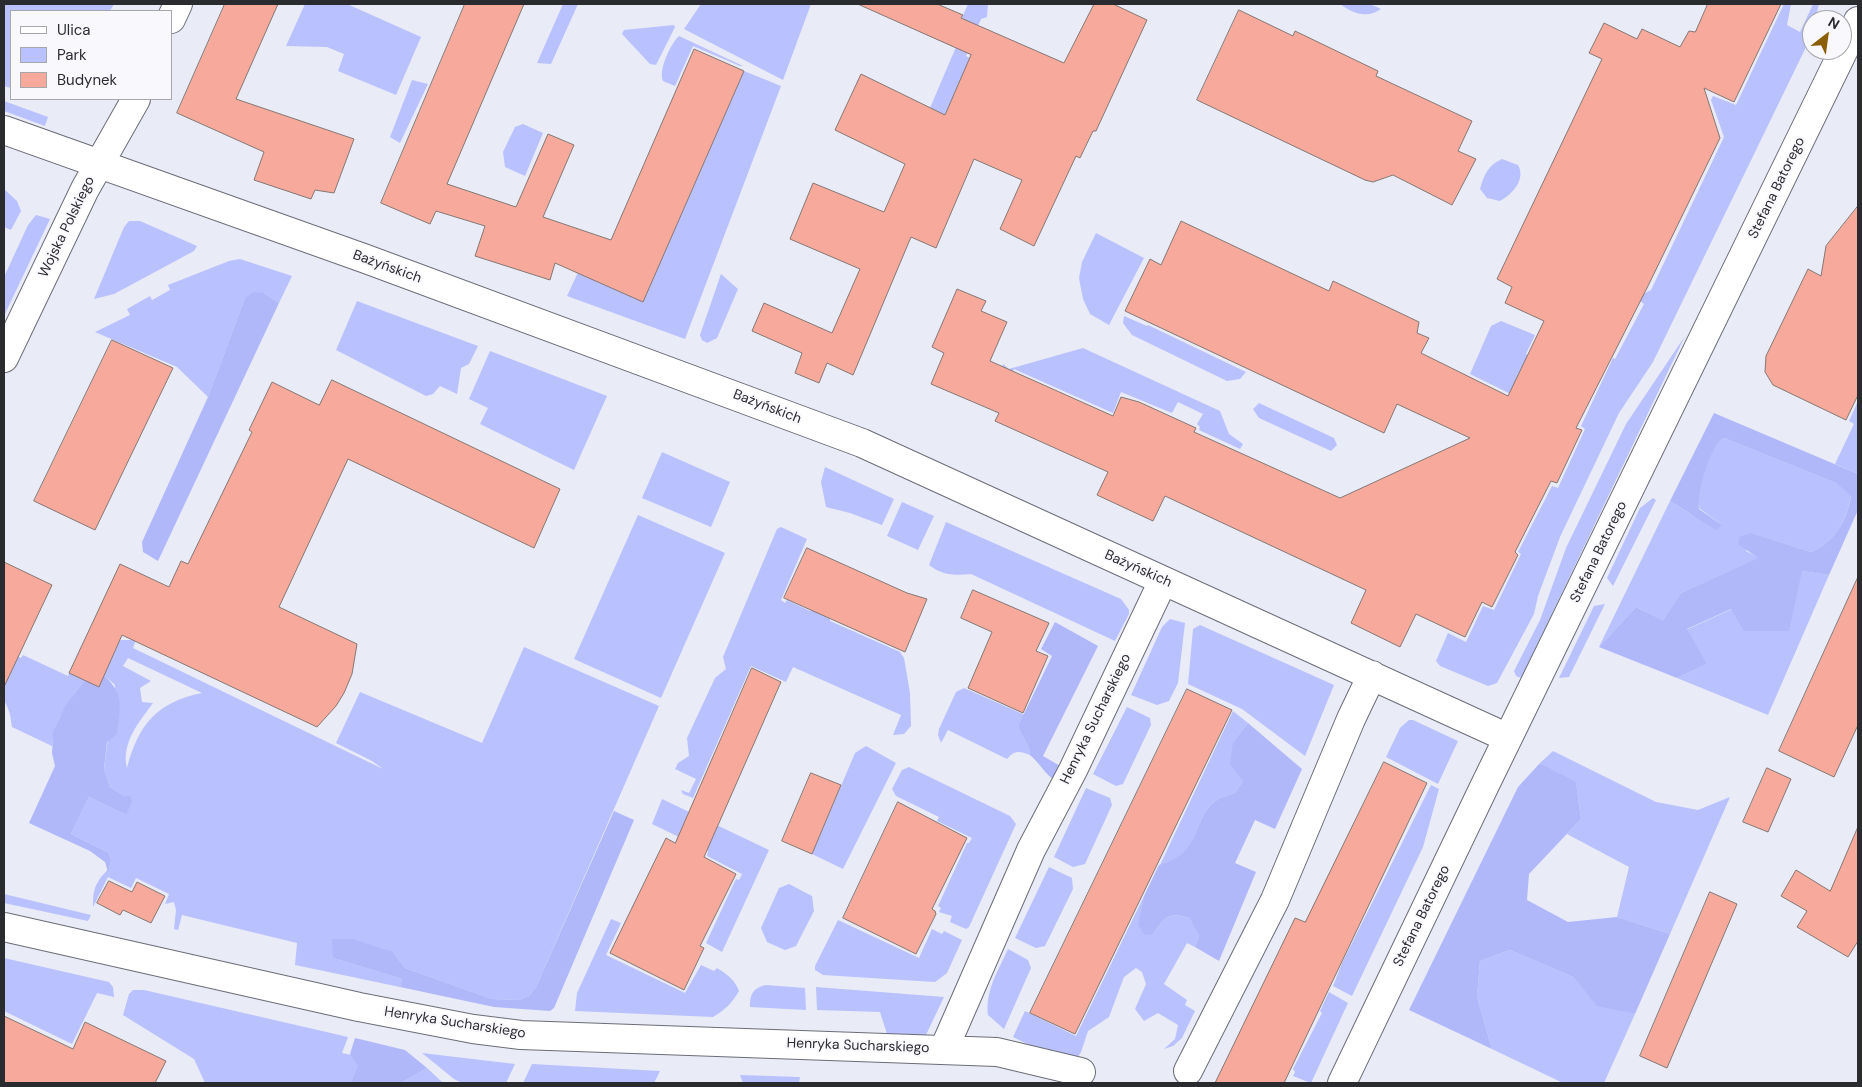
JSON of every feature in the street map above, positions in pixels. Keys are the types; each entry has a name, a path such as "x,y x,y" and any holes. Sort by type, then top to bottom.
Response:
{"street":[{"path":"172,17 178,4"},
{"name":"Stefana Batorego","path":"1342,1083 1858,21"},
{"name":"Wojska Polskiego","path":"4,358 78,203 135,100"},
{"name":"Bażyńskich","path":"4,130 366,259 837,433 1508,738"},
{"name":"Henryka Sucharskiego","path":"944,1049 1031,850 1164,581"},
{"path":"1188,1071 1275,900 1351,719 1372,675"},
{"name":"Henryka Sucharskiego","path":"4,927 359,1007 502,1033 997,1052 1080,1072"}],"green space":[{"path":"4,4 114,4 111,10 10,10 10,88 4,86"},
{"path":"305,4 347,4 421,37 396,95 338,71 344,54 327,47 286,46"},
{"path":"563,4 578,4 551,64 537,63"},
{"path":"701,4 811,4 783,80 684,29"},
{"path":"968,4 988,4 987,17 981,19 966,56 970,58 934,140 930,108 956,47 950,45"},
{"path":"1340,4 1370,4 1381,9 1370,14 1360,14"},
{"path":"1784,4 1791,4 1787,25 1800,32 1802,28 1802,55 1653,362 1619,413 1560,537 1538,596 1534,614 1497,683 1488,686 1440,666 1436,661 1448,633 1466,642 1483,606 1494,610 1521,554 1518,552 1552,486 1558,488 1585,429 1581,426 1613,358 1615,359 1644,304 1636,298 1651,290 1724,137 1711,100 1713,96 1736,105"},
{"path":"1813,4 1819,4 1818,10 1810,10"},
{"path":"674,25 675,27 656,65 650,64 622,34 624,30"},
{"path":"679,36 743,66 693,46 675,86 663,81 662,70 666,57 672,44"},
{"path":"744,71 781,86 685,339 567,296 594,238 594,280 643,301"},
{"path":"412,80 428,84 400,143 390,137"},
{"path":"4,101 48,117 45,126 4,111"},
{"path":"523,124 543,133 525,176 505,167 503,152 515,127"},
{"path":"1502,159 1518,165 1520,176 1514,190 1500,201 1487,198 1480,189 1487,171 1493,164"},
{"path":"4,189 17,201 21,211 11,230 4,227"},
{"path":"36,215 50,219 4,316 4,277 28,225"},
{"path":"129,221 140,221 197,246 194,251 114,294 94,299 124,227"},
{"path":"1096,233 1144,258 1109,325 1090,314 1083,299 1079,278 1082,262"},
{"path":"240,259 292,276 279,303 264,293 245,298 208,397 177,367 95,332 130,315 127,309 150,296 152,300 170,290 168,285 229,261"},
{"path":"721,274 738,289 717,338 707,343 702,340 700,335"},
{"path":"357,301 478,346 469,364 461,368 457,394 440,386 433,394 426,396 336,350"},
{"path":"1124,316 1148,325 1246,372 1240,379 1227,381 1132,335 1123,323"},
{"path":"1501,321 1535,335 1526,354 1541,361 1523,400 1470,374 1491,326"},
{"path":"1685,336 1521,678 1516,676 1514,671 1540,620 1566,548 1626,424"},
{"path":"1083,348 1220,411 1229,434 1243,444 1240,449 1199,430 1200,427 1197,424 1203,414 1178,402 1172,413 1121,392 1113,413 1014,369 995,414 996,386 1003,364 1009,369"},
{"path":"490,351 607,396 574,470 480,424 488,408 469,399"},
{"path":"1858,401 1858,474 1835,464 1854,424 1849,421"},
{"path":"1259,403 1334,438 1337,445 1331,451 1259,418 1253,409"},
{"path":"1724,438 1836,483 1851,495 1843,521 1827,542 1811,552 1752,533 1746,551 1759,558 1681,593 1663,620 1636,607 1599,647 1670,501 1692,515 1722,525 1699,508 1699,501 1702,481 1709,459 1713,449"},
{"path":"662,452 730,482 711,527 642,498"},
{"path":"825,467 894,499 882,525 850,513 826,507 821,482"},
{"path":"1653,498 1656,500 1613,586 1607,578 1640,508"},
{"path":"902,502 934,516 918,550 887,536"},
{"path":"638,515 725,553 661,698 574,659"},
{"path":"946,522 1121,599 1129,610 1129,614 1115,641 971,574 949,574 929,565"},
{"path":"781,527 807,539 781,600 785,603 787,600 810,611 812,610 830,618 830,621 900,652 904,658 910,693 911,726 904,734 893,735 901,715 793,667 786,682 751,666 693,798 683,794 681,790 689,793 696,779 675,769 678,763 689,756 687,738 715,678 726,669 723,657 777,529"},
{"path":"1802,571 1829,575 1768,715 1677,678 1707,664 1686,630 1732,609"},
{"path":"1605,604 1569,677 1559,678 1594,606"},
{"path":"1170,619 1185,623 1178,683 1169,701 1157,705 1131,695 1162,627"},
{"path":"1200,625 1334,685 1305,756 1242,709 1188,684 1193,629"},
{"path":"120,640 136,640 133,648 383,769 372,761 336,743 360,692 482,743 524,647 659,706 536,987 529,996 519,1000 492,999 405,968 393,952 333,958 402,979 400,987 295,965 297,943 182,915 178,930 174,929 176,910 174,902 165,904 169,894 136,878 131,888 108,877 93,907 95,888 110,867 109,853 71,834 89,797 126,815 125,796 110,787 104,769 115,685 104,675","holes":["128,658 202,693 173,702 161,709 137,739 127,768 127,750 132,733 153,703 142,702 140,688 151,681 123,666"]},
{"path":"13,654 21,658 23,655 68,676 69,673 85,680 59,719 53,736 52,746 12,727 10,713 4,700 3,689 6,671"},
{"path":"964,688 1025,715 1018,726 1029,747 1030,755 1017,752 1007,759 948,730 941,743 938,735 939,729 956,692"},
{"path":"1127,707 1150,718 1151,725 1123,784 1116,786 1093,774"},
{"path":"1233,711 1248,723 1233,742 1243,781 1235,793 1220,798 1211,805 1204,814 1191,843 1184,852 1160,865"},
{"path":"1409,720 1413,720 1458,741 1438,784 1386,757 1400,728"},
{"path":"866,746 896,763 843,869 812,854 855,753"},
{"path":"1553,751 1656,802 1698,810 1730,797 1670,934 1617,917 1629,867 1567,834 1581,819 1576,783 1540,763"},
{"path":"909,767 1010,816 1016,824 969,927 966,929 950,922 952,916 939,912 941,908 938,906 967,843 972,838 937,821 939,817 896,796 892,789 902,770"},
{"path":"1431,785 1439,789 1423,847 1352,996 1333,986 1342,963"},
{"path":"1086,788 1110,798 1112,805 1085,864 1073,867 1054,857"},
{"path":"662,799 769,850 722,952 706,943 736,879 739,880 742,874 707,856 708,851 652,824"},
{"path":"1049,867 1072,878 1073,889 1045,946 1036,948 1015,938"},
{"path":"789,884 812,896 814,911 796,946 785,950 767,942 761,928 779,888"},
{"path":"4,894 91,915 88,921 4,903"},
{"path":"1144,896 1139,925 1153,934 1167,917 1182,916 1189,918 1199,936 1195,947 1187,943 1164,984 1187,1000 1185,1005 1195,1011 1182,1038 1173,1046 1164,1049 1175,1039 1178,1025 1158,1013 1144,1021 1135,1009 1146,984 1142,972 1136,968 1124,977 1109,1017 1088,1031 1081,1052 1072,1066 1013,1037 1025,1011 1076,1036"},
{"path":"611,919 621,923 606,955 685,993 701,965 714,971 717,968 735,983 739,991 728,1006 713,1017 575,1011 577,993"},
{"path":"838,920 919,958 932,929 942,934 944,931 962,940 947,973 935,982 823,975 815,970 815,966"},
{"path":"1008,949 1028,960 1031,968 1004,1029 988,1015 988,998 993,981"},
{"path":"1510,950 1573,977 1597,1005 1635,1014 1604,1083 1563,1083 1492,1049 1477,997 1480,961"},
{"path":"4,958 109,982 113,987 114,997 97,993 72,1044 4,1011"},
{"path":"766,985 805,988 806,1010 750,1007 753,992"},
{"path":"816,987 944,997 926,1035 887,1034 880,1012 817,1010"},
{"path":"133,990 144,990 348,1037 342,1053 366,1058 355,1083 205,1083 194,1059 123,1015 129,994"},
{"path":"1329,992 1348,1003 1311,1083 1293,1076 1295,1072 1293,1069 1322,1013 1320,1011"},
{"path":"422,1053 515,1064 506,1083 462,1083 454,1079"},
{"path":"532,1064 660,1071 654,1083 523,1083"},
{"path":"427,1068 443,1083 401,1083"},
{"path":"740,1075 800,1077 799,1083 743,1083"}],"shaded area":[{"path":"254,292 264,293 279,303 158,561 143,552 142,542 208,397 245,298"},
{"path":"1714,413 1858,474 1858,510 1829,575 1802,571 1789,631 1744,631 1731,609 1687,629 1707,664 1677,678 1599,647 1636,607 1663,620 1681,593 1758,558 1738,544 1739,537 1752,533 1811,552 1819,548 1833,536 1843,522 1851,496 1836,483 1724,438 1719,442 1709,459 1702,482 1699,502 1699,509 1722,525 1716,530 1670,501"},
{"path":"1055,622 1098,646 1043,756 1062,767 1056,781 1030,755 1029,747 1018,726 1052,656 1041,649"},
{"path":"104,675 115,689 120,702 120,709 117,734 107,742 104,769 110,787 125,796 130,796 132,801 126,815 89,797 71,834 109,853 111,861 108,872 105,862 90,851 29,823 55,766 52,753 53,732 65,706 85,680"},
{"path":"1248,723 1302,769 1275,829 1255,820 1235,863 1256,872 1219,961 1195,947 1199,936 1189,918 1176,915 1167,917 1153,934 1145,935 1138,925 1144,896 1159,865 1174,859 1184,852 1191,843 1204,814 1211,805 1220,798 1235,793 1243,781 1230,764 1233,742"},
{"path":"1540,763 1576,782 1581,819 1529,874 1527,900 1568,922 1617,917 1670,934 1635,1014 1597,1006 1573,977 1510,950 1480,961 1477,997 1492,1049 1409,1010 1518,787"},
{"path":"614,811 634,820 554,1008 550,1011 494,1007 400,987 402,979 333,958 332,939 353,939 393,952 405,968 492,999 519,1000 529,996 536,987"},
{"path":"355,1038 405,1050 427,1068 401,1083 351,1083 358,1066 350,1054"}],"building":[{"path":"225,4 278,4 236,99 354,139 334,193 315,190 311,199 254,180 264,152 177,113"},
{"path":"465,4 524,4 447,184 516,207 548,134 574,145 543,217 611,240 694,49 744,71 643,302 555,263 550,280 475,256 485,226 436,211 430,224 381,203"},
{"path":"858,4 937,4 963,15 961,18 1064,63 1094,4 1113,4 1147,20 1096,131 1093,131 1080,158 1076,156 1034,246 1000,229 1022,180 974,159 936,248 911,237 853,375 827,363 819,383 795,373 802,353 752,331 764,303 832,333 860,269 790,239 813,183 884,212 905,164 835,130 861,74 945,115 971,55"},
{"path":"1708,4 1781,4 1734,102 1704,88 1720,138 1576,428 1582,430 1557,483 1551,481 1515,552 1518,555 1492,607 1482,602 1465,637 1416,614 1400,647 1351,623 1366,590 1165,496 1153,521 1097,495 1108,472 995,421 999,413 931,384 944,353 932,347 957,289 986,301 981,311 1007,322 990,361 1113,416 1121,397 1139,402 1196,428 1194,432 1340,498 1470,438 1397,404 1384,433 1125,311 1150,259 1161,265 1181,221 1329,291 1333,281 1419,322 1417,333 1429,338 1421,353 1508,396 1544,321 1505,303 1512,287 1497,279 1602,59 1589,53 1604,23 1637,39 1642,29 1680,47 1689,31 1695,32"},
{"path":"1239,10 1293,36 1295,31 1378,71 1376,76 1472,121 1458,151 1476,159 1452,205 1393,175 1373,182 1365,180 1197,100"},
{"path":"1858,206 1858,395 1846,420 1773,385 1765,372 1766,356 1808,269 1821,276 1826,246"},
{"path":"112,340 173,368 95,530 34,501"},
{"path":"332,380 560,489 534,548 348,459 279,607 357,644 352,674 344,693 336,706 317,727 122,635 99,687 69,673 120,564 169,587 181,561 188,564 252,432 249,430 272,382 319,405"},
{"path":"807,548 907,593 927,599 905,652 784,598"},
{"path":"4,562 52,585 4,687"},
{"path":"1858,577 1858,725 1834,777 1779,751"},
{"path":"973,590 1049,623 1036,651 1048,656 1023,713 968,688 992,632 961,618"},
{"path":"752,668 781,682 704,857 736,874 700,946 704,948 684,990 610,953 666,838 675,843"},
{"path":"1187,689 1232,710 1075,1034 1030,1013"},
{"path":"1384,762 1427,783 1284,1083 1215,1083 1295,918 1305,922"},
{"path":"1767,768 1791,779 1768,832 1743,822"},
{"path":"811,773 841,785 812,854 782,841"},
{"path":"898,802 967,838 932,909 936,914 916,954 843,918"},
{"path":"1858,827 1858,941 1848,957 1797,927 1807,911 1781,896 1796,870 1830,891"},
{"path":"109,881 132,892 137,882 165,896 151,923 123,910 120,915 97,903"},
{"path":"1710,892 1737,904 1667,1068 1640,1056"},
{"path":"4,1016 73,1049 85,1022 166,1061 155,1083 4,1083"}]}
